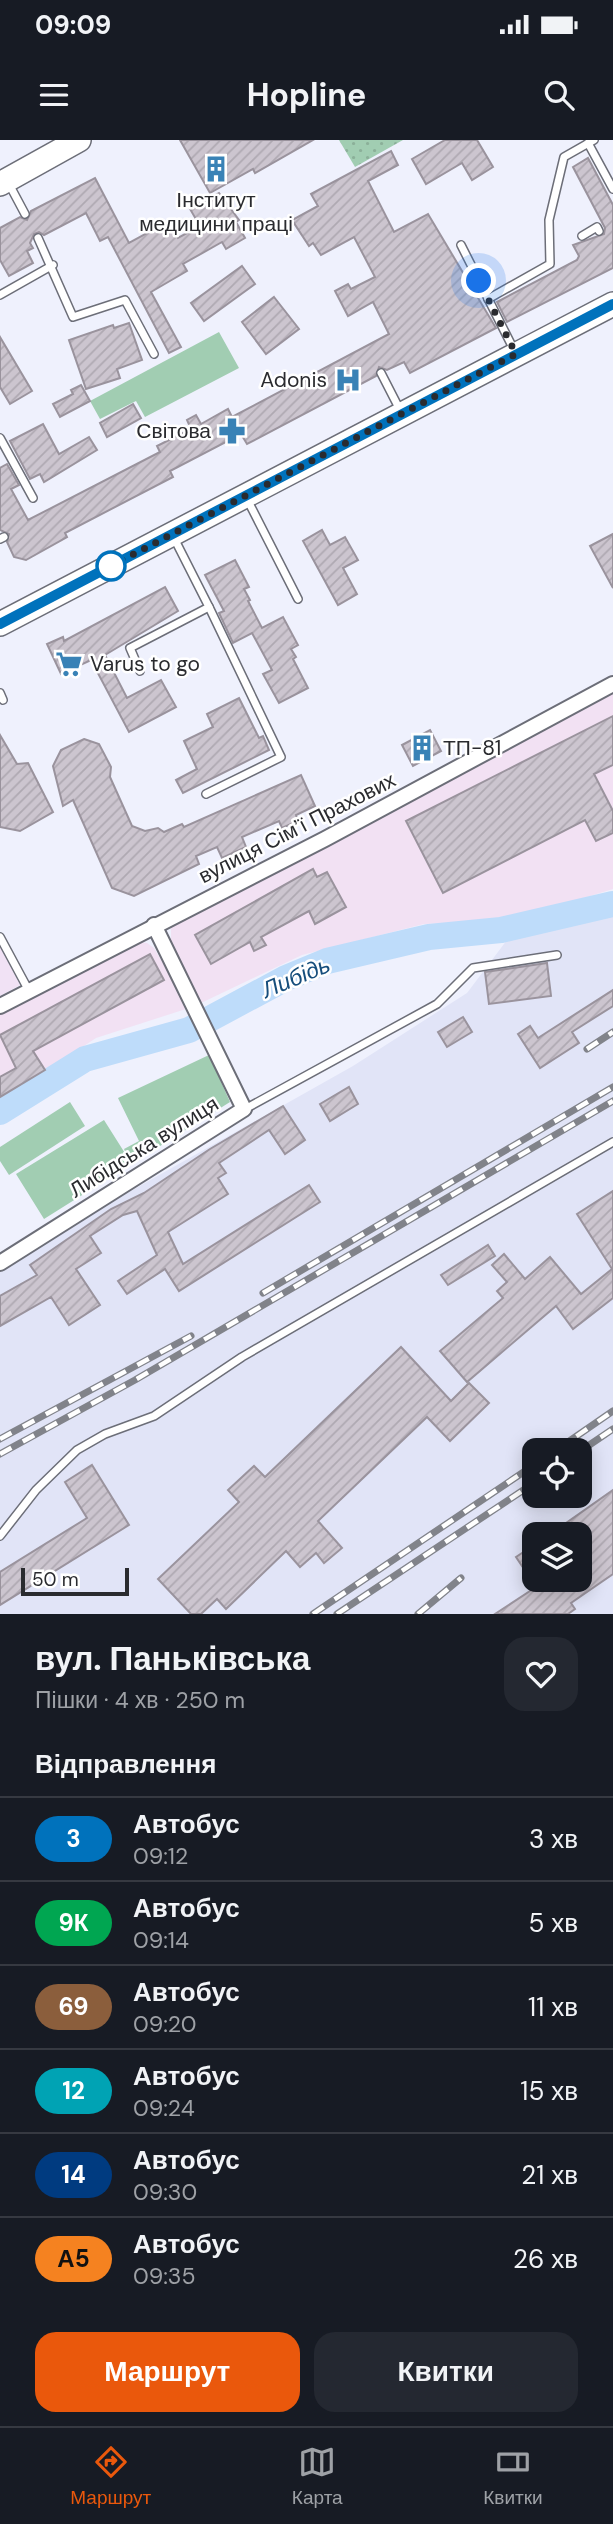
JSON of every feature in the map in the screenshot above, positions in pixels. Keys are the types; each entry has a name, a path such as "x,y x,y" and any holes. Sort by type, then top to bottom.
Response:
{"main road":[{"path":"4,182 79,140"},
{"path":"0,623 613,304"}],"street":[{"name":"вулиця Сімʼї Прахових","path":"0,1006 326,839 613,684"},
{"name":"Либідська вулиця","path":"0,1263 244,1109 154,925"}],"lane":[{"path":"488,299 550,264 549,220 564,157 591,142 613,189"},
{"path":"4,182 25,214"},
{"path":"582,236 597,228 599,231"},
{"path":"38,238 73,317 125,300 154,354"},
{"path":"461,245 516,354"},
{"path":"0,295 52,265"},
{"path":"381,373 402,414"},
{"path":"0,438 33,498"},
{"path":"245,495 298,599"},
{"path":"172,534 281,757 206,794"},
{"path":"140,671 130,649 209,607"},
{"path":"0,937 29,991"},
{"path":"244,1109 437,1004 473,968 557,955"},
{"path":"0,1536 36,1490 77,1450 105,1434 154,1416 242,1357 613,1142"}],"shaded area":[{"path":"613,692 613,889 509,921 424,924 302,955 201,1003 171,944 171,926 177,921"},
{"path":"613,915 613,1614 0,1614 0,1272 106,1205 353,1066 467,993 507,940"},
{"path":"139,942 154,948 189,1008 96,1038 0,1101 0,1014"},
{"path":"0,947 20,985 0,996"}],"green space":[{"path":"339,140 403,140 355,167"},
{"path":"219,332 239,368 145,417 136,401 100,419 90,401"},
{"path":"209,1055 230,1102 44,1219 16,1174 104,1120 128,1158 124,1149 139,1141 118,1098"},
{"path":"70,1102 85,1126 9,1175 0,1161 0,1147"}],"building":[{"path":"180,140 313,140 255,173 253,169 210,193"},
{"path":"445,140 477,140 493,167 472,180 462,163 426,184 412,159"},
{"path":"391,151 398,165 368,181 394,232 428,214 496,328 410,373 404,362 387,370 379,367 376,376 247,444 241,434 170,471 173,477 65,533 67,537 26,560 14,557 7,542 9,534 0,530 0,468 7,464 19,485 11,489 28,520 160,452 157,446 191,429 187,420 196,415 201,424 228,409 232,417 389,334 373,302 348,316 335,291 348,284 351,289 375,277 354,237 321,255 313,243 309,246 292,220 318,206 311,194"},
{"path":"588,158 613,205 613,268 507,322 497,302 577,260 579,256 573,245 604,234 605,228 573,167"},
{"path":"95,178 129,243 169,221 178,238 200,226 190,209 219,193 239,220 236,222 245,238 226,249 222,242 183,264 187,271 151,292 181,347 169,353 108,237 100,241 86,213 44,235 39,232 34,234 30,243 33,248 27,251 33,263 9,276 0,260 0,228 20,217 27,220 31,211"},
{"path":"242,266 255,284 204,321 191,303"},
{"path":"274,297 299,329 266,354 242,322"},
{"path":"129,323 142,360 117,369 120,378 86,389 69,340 113,325 114,328"},
{"path":"0,337 32,391 10,404 0,387"},
{"path":"81,385 90,401 60,417 53,404 73,394 71,390"},
{"path":"133,404 141,418 107,437 100,423"},
{"path":"43,424 59,454 89,437 97,450 44,482 40,474 30,479 10,441"},
{"path":"322,530 330,545 345,537 358,560 343,568 357,594 338,605 303,541"},
{"path":"613,534 613,588 590,546"},
{"path":"235,560 249,587 244,589 250,600 248,601 262,628 283,617 298,645 291,649 296,657 293,659 308,688 279,703 263,674 272,670 252,633 233,643 219,613 224,611 205,575"},
{"path":"165,587 178,611 105,655 127,698 161,680 176,707 129,732 91,660 61,674 47,644 63,637 64,641"},
{"path":"239,698 259,738 263,736 269,750 183,793 176,780 197,769 184,741 213,727 207,714"},
{"path":"613,716 613,765 594,774 613,811 613,833 596,841 585,820 443,893 406,821"},
{"name":"ТП-81","path":"430,730 441,751 413,766 402,745"},
{"path":"0,735 17,764 28,763 53,812 20,831 0,827"},
{"path":"84,739 99,744 111,767 110,777 132,826 145,831 158,828 164,832 182,824 184,827 301,775 315,806 296,815 298,821 282,828 279,821 242,837 246,847 222,858 217,847 196,856 199,864 134,896 112,888 73,800 63,806 53,766 61,750"},
{"path":"313,869 317,877 327,872 346,907 315,924 309,911 261,937 266,945 254,951 250,942 211,964 195,935"},
{"path":"150,954 164,980 33,1051 45,1070 0,1097 0,1077 16,1068 0,1035"},
{"path":"547,963 551,996 489,1004 485,972"},
{"path":"613,990 613,1006 572,1032 579,1043 540,1068 518,1034 530,1026 538,1038"},
{"path":"463,1017 472,1032 447,1047 438,1032"},
{"path":"349,1087 358,1104 330,1121 320,1104"},
{"path":"283,1106 305,1140 285,1154 269,1130 219,1163 226,1173 218,1178 228,1194 168,1232 183,1264 309,1185 320,1202 179,1291 165,1269 127,1294 118,1281 157,1255 137,1211 123,1215 90,1236 101,1253 76,1269 100,1305 69,1325 51,1297 0,1326 0,1296 37,1275 30,1265 111,1209 144,1193 210,1149"},
{"path":"613,1191 613,1298 573,1329 556,1306 467,1382 440,1351 503,1298 497,1291 507,1282 492,1265 504,1254 525,1279 550,1257 581,1294 612,1269 577,1214"},
{"path":"488,1245 495,1256 448,1285 441,1275"},
{"path":"401,1347 451,1401 469,1383 489,1403 450,1441 427,1417 318,1521 342,1548 324,1563 316,1553 300,1567 286,1551 226,1609 217,1599 201,1614 191,1614 158,1579 239,1502 228,1490 254,1466 265,1477"},
{"path":"92,1465 129,1525 0,1605 0,1572 87,1518 65,1482"},
{"path":"613,1490 613,1574 592,1588 592,1522 567,1522 587,1508 592,1508 592,1505"},
{"path":"522,1553 522,1566 516,1557"},
{"path":"528,1592 587,1592 571,1603 575,1609 568,1614 495,1614"}],"waterway":[{"name":"Либідь","path":"0,1112 85,1059 189,1030 286,978 327,961 429,937 501,930 613,904"}],"railway":[{"path":"587,1049 613,1032"},
{"path":"263,1293 613,1087"},
{"path":"0,1454 135,1380 613,1101"},
{"path":"0,1439 191,1336"},
{"path":"574,1438 613,1411"},
{"path":"592,1443 613,1429"},
{"path":"313,1614 522,1473"},
{"path":"337,1614 522,1491"},
{"path":"418,1614 461,1578"}],"bus line":[{"name":"3","path":"0,624 613,304"}],"place":[{"name":"Інститут медицини праці","path":"216,169"},
{"name":"Adonis","path":"348,380"},
{"name":"Світова","path":"232,431"},
{"name":"Varus to go","path":"69,664"},
{"name":"ТП-81","path":"422,748"}],"route":[{"path":"111,566 516,354 479,281"}]}
